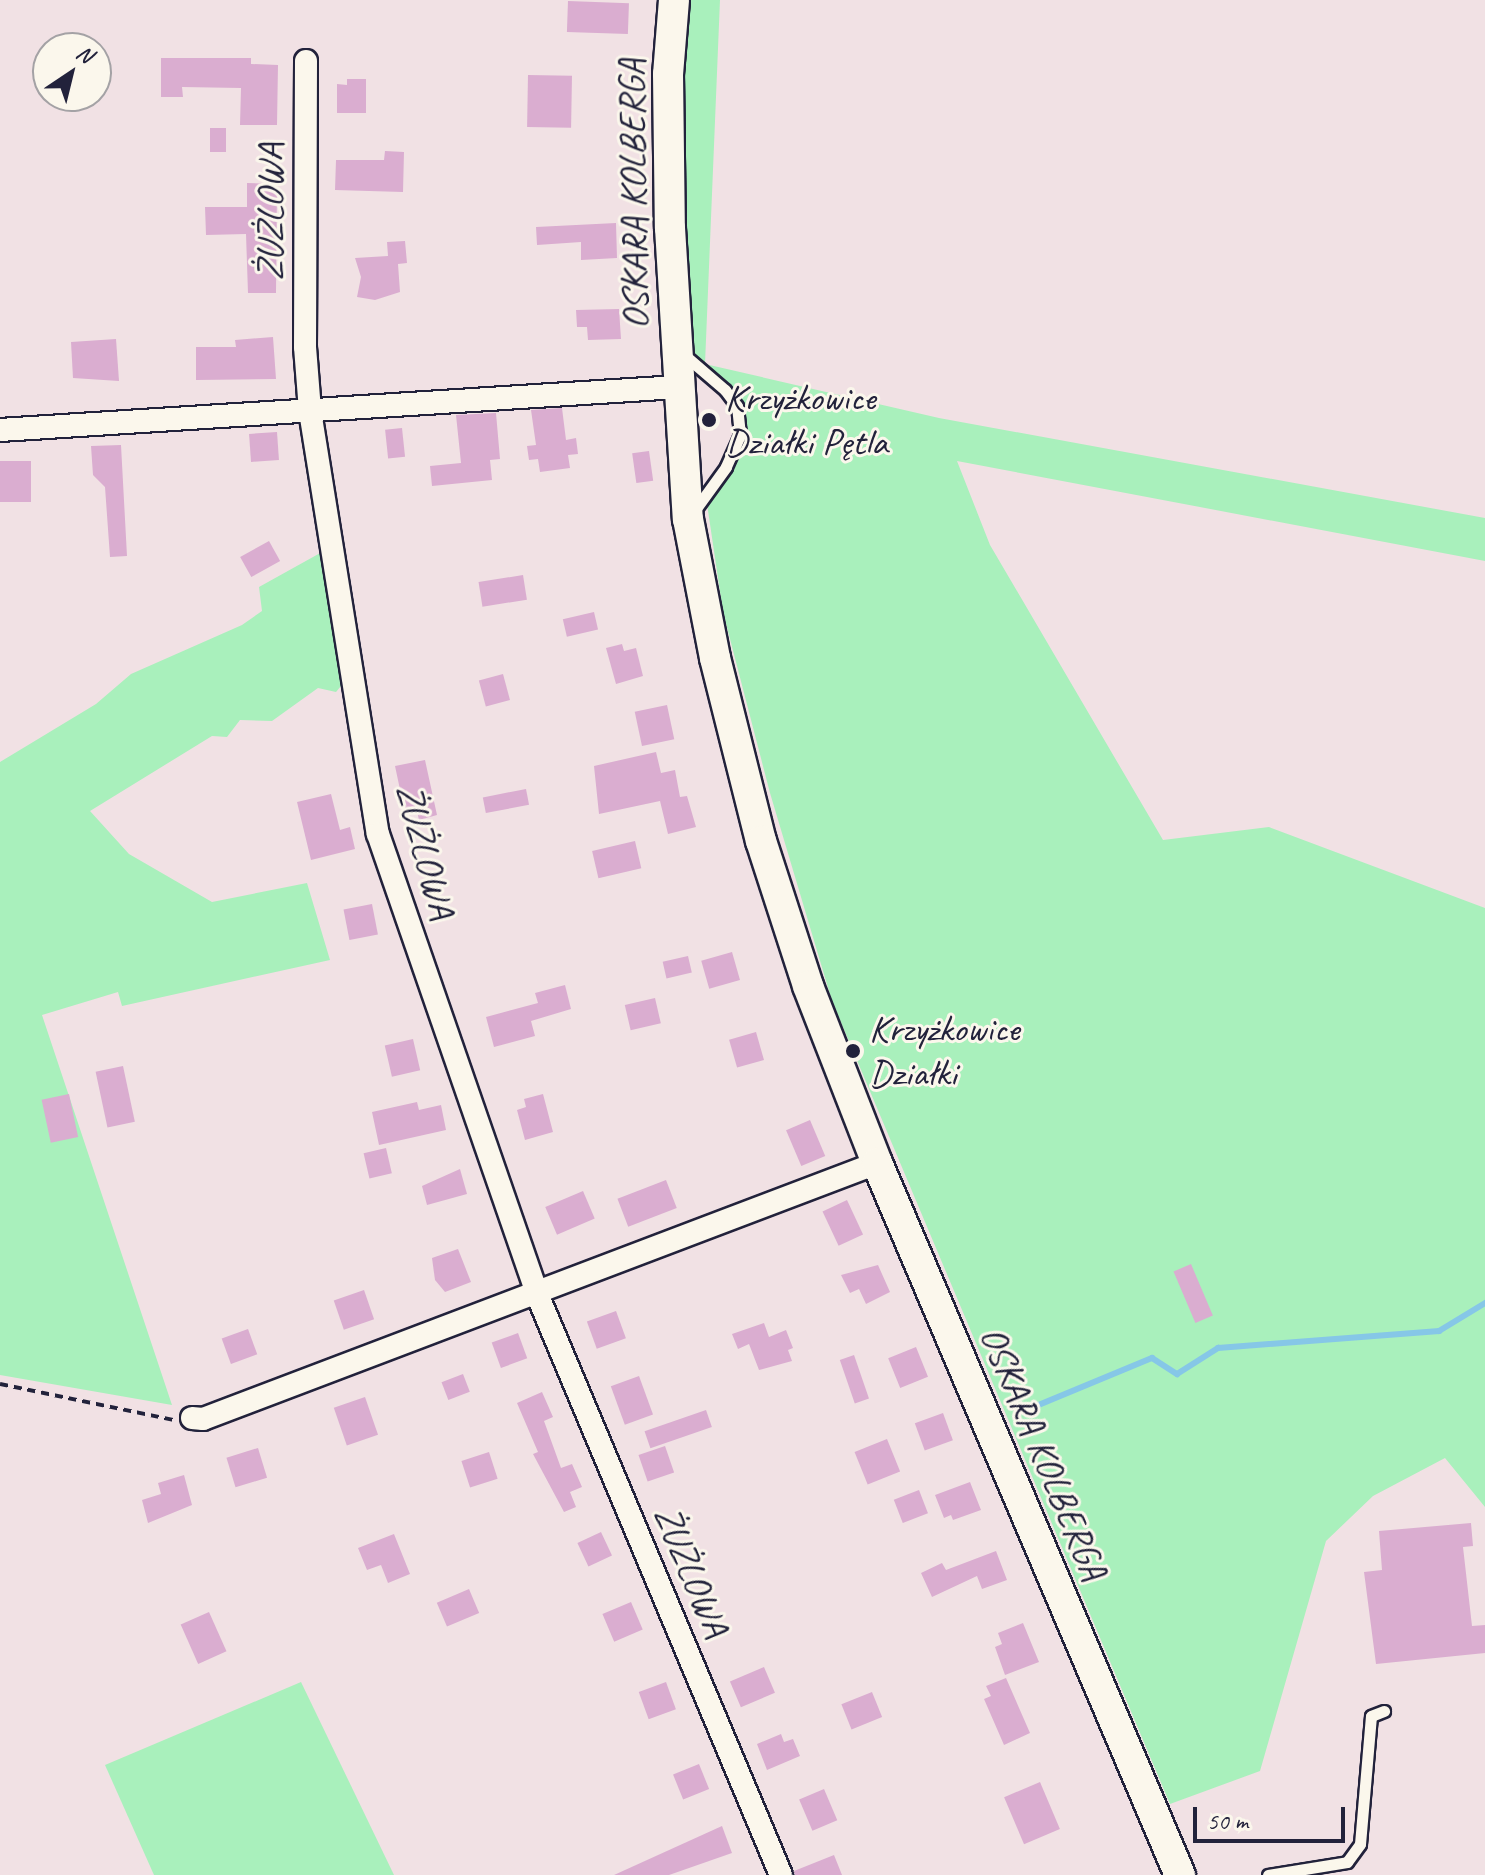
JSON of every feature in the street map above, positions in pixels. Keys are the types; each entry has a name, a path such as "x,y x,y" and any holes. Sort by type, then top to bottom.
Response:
{"main road":[{"name":"OSKARA KOLBERGA","path":"674,0 668,74 675,347 688,519 715,658 761,841 836,1061 877,1163 1180,1875"}],"street":[{"name":"ŻUŻLOWA","path":"306,61 305,347 310,411 378,834 537,1294 781,1875"},
{"path":"0,430 677,387"},
{"path":"192,1418 203,1419 877,1163"}],"lane":[{"path":"675,347 725,390 737,406 740,435 726,467 688,519"},
{"path":"1268,1875 1347,1862 1360,1844 1371,1716 1384,1711"}],"path":[{"path":"0,1384 161,1421 192,1418"}],"green space":[{"path":"685,0 720,0 705,364 939,418 1485,518 1485,561 957,461 990,545 1163,840 1269,827 1485,908 1485,1507 1445,1458 1373,1496 1326,1541 1260,1771 1170,1804 832,1001 770,793 723,612 706,497 740,435 737,406 687,357 680,79"},
{"path":"322,552 346,680 336,692 318,688 272,721 240,720 227,737 212,736 90,811 129,854 212,902 307,883 330,960 122,1006 118,992 42,1015 172,1405 0,1375 0,762 96,704 131,674 242,625 262,611 259,587"},
{"path":"301,1682 394,1875 154,1875 105,1765"}],"building":[{"path":"568,1 629,3 628,34 567,32"},
{"path":"161,58 251,58 251,64 278,65 277,125 240,125 241,88 182,87 183,97 161,97"},
{"path":"528,75 572,76 571,128 527,127"},
{"path":"347,79 366,79 366,113 337,113 337,84 347,85"},
{"path":"210,128 226,128 226,152 210,152"},
{"path":"385,151 404,152 403,192 335,190 336,160 384,160"},
{"path":"247,183 277,184 276,293 248,293 246,234 206,235 205,207 247,207"},
{"path":"616,223 617,258 581,260 581,242 537,245 536,227"},
{"path":"405,241 407,263 398,264 400,292 375,300 357,297 361,277 355,258 388,256 387,242"},
{"path":"619,309 621,339 588,340 587,327 577,327 576,310"},
{"path":"273,337 276,379 196,380 196,347 236,347 235,340"},
{"path":"116,339 119,381 73,378 71,342"},
{"path":"562,408 566,440 576,438 578,454 568,455 570,468 540,472 538,459 529,460 527,446 536,445 531,410"},
{"path":"496,413 500,459 490,460 492,480 432,486 430,466 461,463 456,415"},
{"path":"402,428 405,457 388,459 385,430"},
{"path":"277,432 279,460 251,462 249,434"},
{"path":"121,445 127,556 110,557 105,487 93,475 91,446"},
{"path":"649,451 653,481 636,483 632,453"},
{"path":"0,461 31,461 31,502 0,502"},
{"path":"269,541 280,561 251,577 240,557"},
{"path":"523,575 527,600 482,607 479,582"},
{"path":"594,612 598,630 567,637 563,619"},
{"path":"622,644 624,651 636,648 643,676 616,684 606,648"},
{"path":"503,674 510,700 486,707 479,680"},
{"path":"667,705 674,739 642,746 635,712"},
{"path":"656,752 661,773 675,770 680,797 687,796 696,827 668,834 660,801 599,814 594,766"},
{"path":"425,760 437,815 419,820 417,811 405,813 395,766"},
{"path":"526,789 529,805 486,813 483,797"},
{"path":"331,794 340,830 350,827 355,849 311,860 297,802"},
{"path":"635,841 641,868 598,878 592,851"},
{"path":"372,904 378,934 349,940 344,910"},
{"path":"732,952 740,980 709,989 701,961"},
{"path":"688,956 692,973 666,978 663,962"},
{"path":"565,985 571,1009 531,1021 535,1036 494,1047 486,1017 538,1003 535,993"},
{"path":"655,998 661,1023 631,1030 625,1005"},
{"path":"756,1032 764,1060 737,1068 729,1040"},
{"path":"413,1039 420,1070 392,1077 385,1046"},
{"path":"123,1066 135,1122 107,1128 96,1072"},
{"path":"69,1094 78,1137 51,1143 42,1100"},
{"path":"543,1094 553,1132 525,1140 517,1110 526,1107 524,1099"},
{"path":"417,1102 419,1110 441,1105 446,1130 379,1145 372,1112"},
{"path":"810,1120 825,1156 801,1166 786,1130"},
{"path":"386,1148 392,1173 369,1179 364,1153"},
{"path":"460,1169 467,1194 427,1205 422,1186"},
{"path":"666,1180 677,1208 628,1227 617,1199"},
{"path":"583,1191 595,1219 557,1235 545,1207"},
{"path":"847,1200 863,1234 839,1246 823,1211"},
{"path":"458,1249 471,1282 445,1292 435,1280 432,1258"},
{"path":"1191,1264 1213,1316 1195,1323 1174,1271"},
{"path":"878,1265 890,1292 866,1304 859,1289 850,1293 841,1275"},
{"path":"364,1290 374,1319 344,1330 334,1300"},
{"path":"616,1311 626,1338 597,1349 587,1322"},
{"path":"764,1323 769,1337 786,1330 793,1348 788,1350 792,1361 759,1370 749,1344 738,1349 732,1334"},
{"path":"248,1329 257,1354 231,1364 222,1339"},
{"path":"518,1333 527,1358 501,1368 492,1343"},
{"path":"916,1347 928,1377 900,1388 888,1358"},
{"path":"854,1355 869,1398 855,1403 840,1360"},
{"path":"463,1374 470,1392 448,1400 442,1382"},
{"path":"639,1376 653,1415 625,1425 611,1386"},
{"path":"542,1392 553,1417 544,1421 561,1468 572,1464 582,1487 570,1492 576,1507 564,1512 533,1454 538,1452 517,1403"},
{"path":"365,1397 378,1435 347,1446 334,1408"},
{"path":"706,1410 712,1427 650,1448 645,1431"},
{"path":"943,1413 953,1440 925,1451 915,1423"},
{"path":"887,1439 900,1471 868,1485 855,1452"},
{"path":"665,1446 674,1472 648,1482 639,1455"},
{"path":"258,1448 267,1478 236,1487 226,1458"},
{"path":"489,1452 498,1479 470,1488 461,1461"},
{"path":"184,1475 192,1505 148,1523 142,1500 161,1494 158,1483"},
{"path":"970,1482 981,1510 953,1520 951,1515 944,1518 935,1495"},
{"path":"919,1490 928,1513 903,1523 894,1500"},
{"path":"1471,1523 1473,1546 1463,1547 1472,1626 1485,1625 1485,1653 1376,1664 1364,1572 1382,1570 1379,1531"},
{"path":"601,1532 612,1556 588,1567 577,1543"},
{"path":"394,1534 410,1574 388,1583 381,1565 367,1570 358,1548"},
{"path":"996,1551 1007,1580 982,1589 977,1576 932,1597 921,1573 942,1563 946,1570"},
{"path":"469,1589 479,1613 447,1627 437,1603"},
{"path":"631,1602 643,1630 614,1642 602,1614"},
{"path":"209,1612 226,1651 198,1664 181,1625"},
{"path":"1023,1623 1039,1662 1005,1675 995,1647 1002,1644 998,1633"},
{"path":"764,1667 775,1693 741,1707 730,1681"},
{"path":"1006,1678 1030,1733 1004,1745 984,1699 991,1696 986,1686"},
{"path":"666,1682 676,1709 649,1719 639,1692"},
{"path":"872,1692 882,1717 852,1729 841,1704"},
{"path":"781,1734 784,1742 793,1739 800,1756 767,1770 757,1744"},
{"path":"699,1764 709,1789 683,1800 673,1774"},
{"path":"1040,1782 1060,1829 1024,1844 1004,1797"},
{"path":"824,1789 837,1820 812,1831 799,1800"},
{"path":"722,1826 732,1853 669,1875 614,1875"},
{"path":"834,1855 842,1875 795,1875 794,1871"}],"waterway":[{"path":"1024,1411 1152,1358 1177,1374 1218,1348 1439,1331 1485,1303"}],"place":[{"name":"Krzyżkowice Działki Pętla","path":"709,420"},
{"name":"Krzyżkowice Działki","path":"853,1051"}]}
